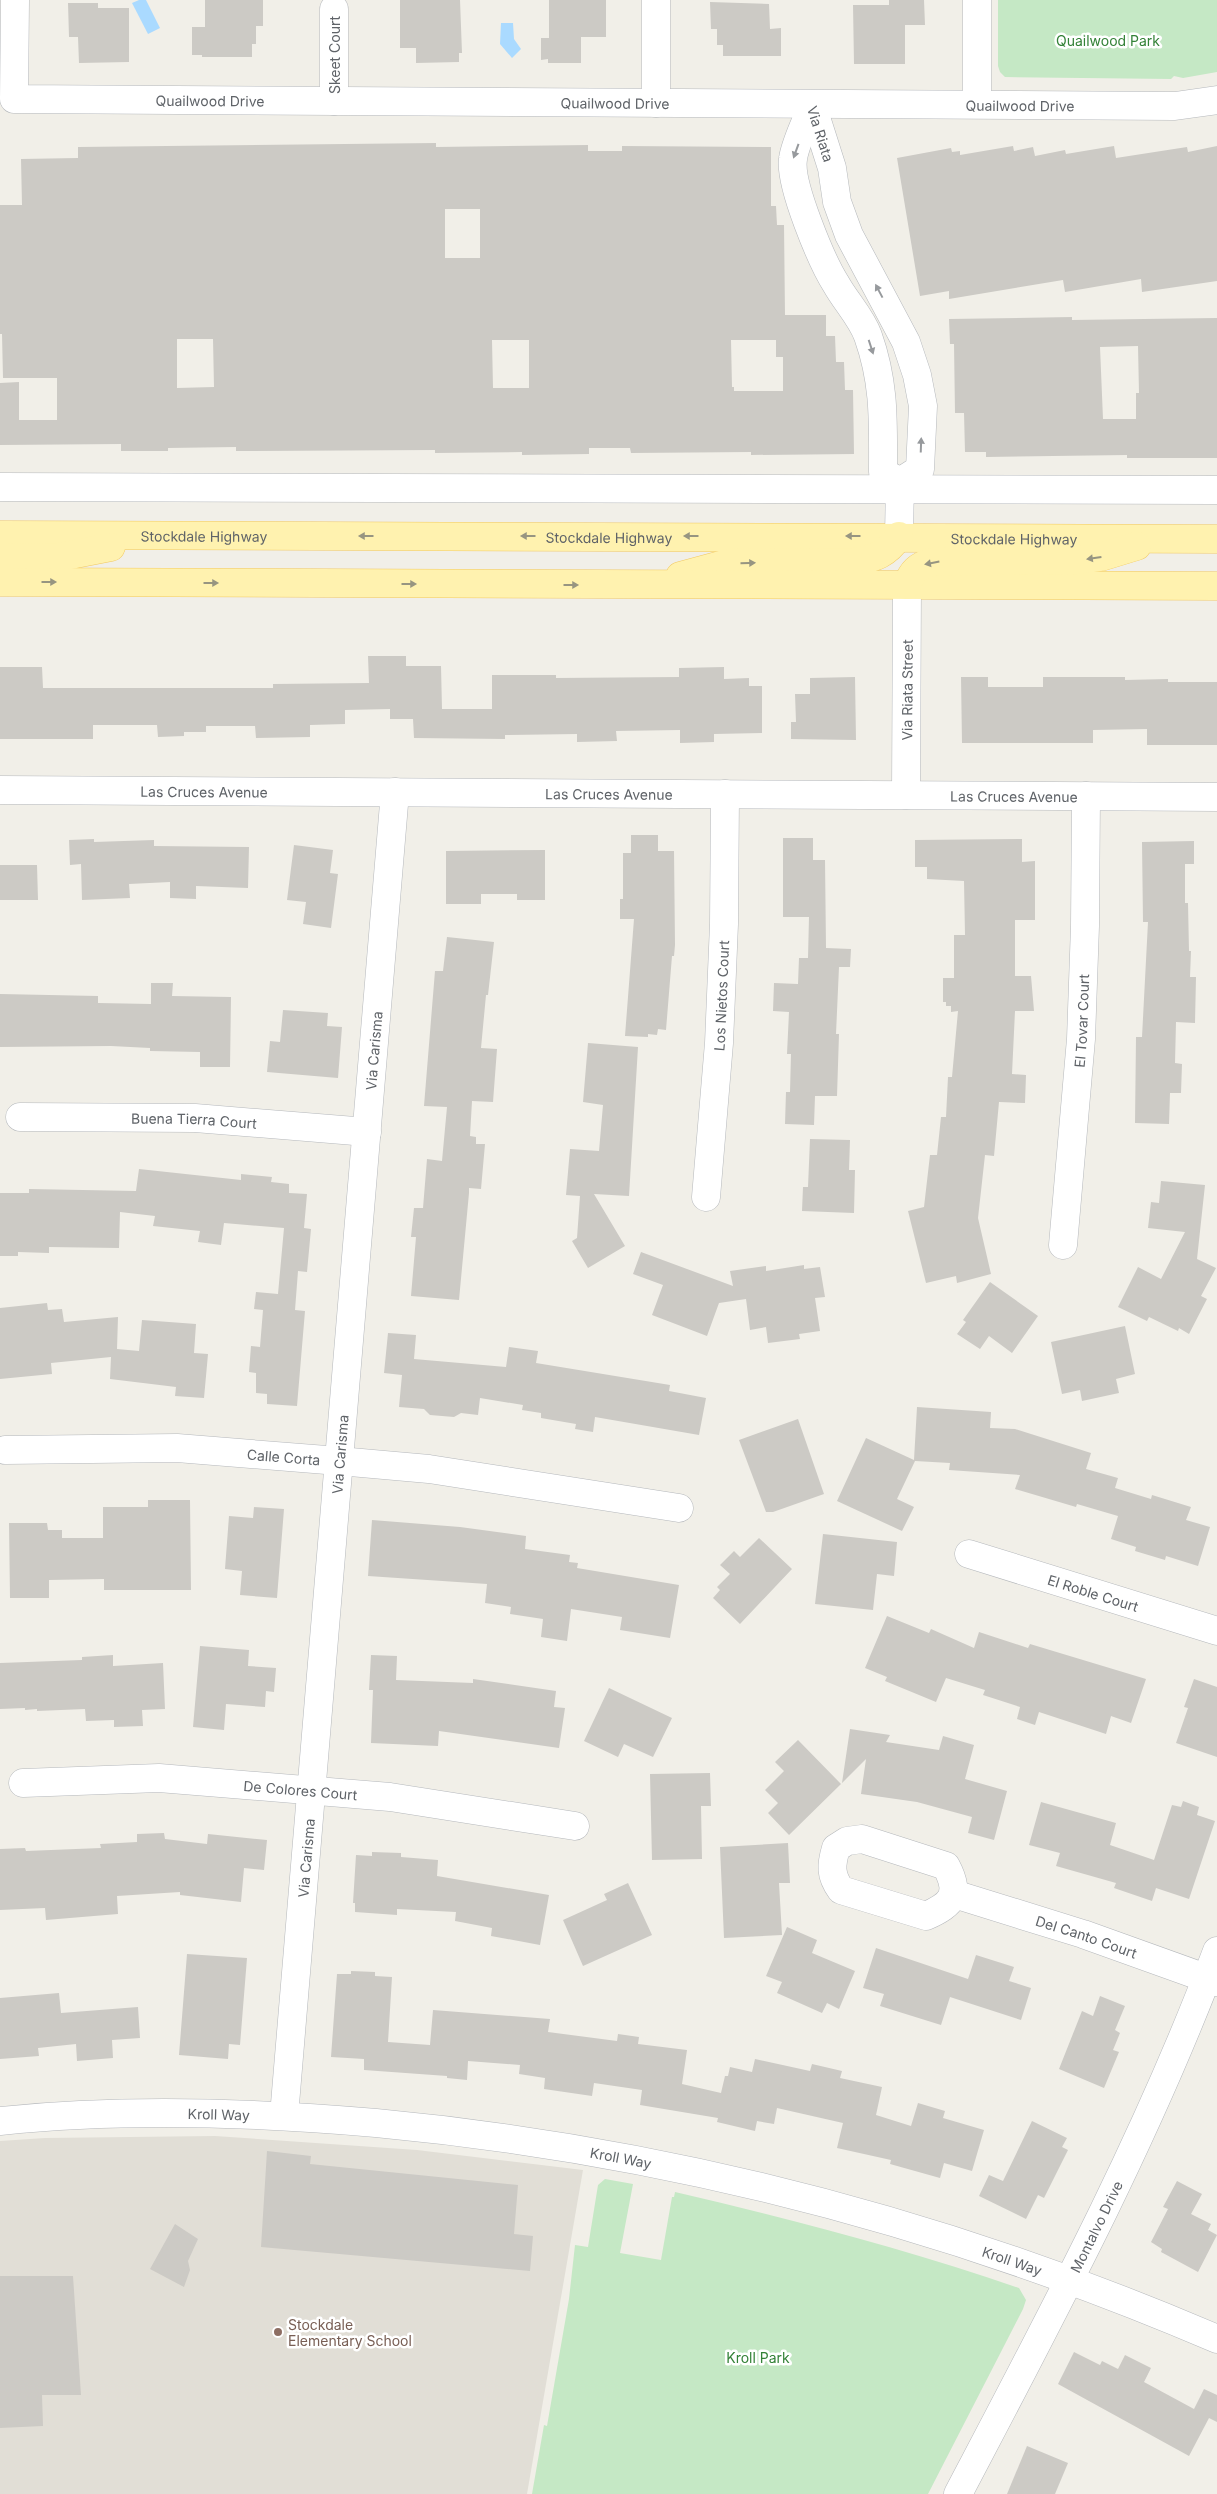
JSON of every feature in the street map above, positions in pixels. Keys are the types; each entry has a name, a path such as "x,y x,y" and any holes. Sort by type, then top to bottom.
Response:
{"main road":[{"name":"Stockdale Highway","path":"0,535 899,536 1217,539"},
{"path":"0,558 60,557 166,536"},
{"path":"650,585 728,564 854,562 869,559 890,549 899,536"},
{"path":"907,585 911,574 919,566 931,562 1079,560 1101,557 1157,538"},
{"path":"0,582 1217,586"}],"street":[{"name":"Quailwood Drive","path":"15,0 14,99 1175,106 1217,100"},
{"path":"656,0 656,103"},
{"path":"976,104 977,0"},
{"name":"Skeet Court","path":"334,9 334,101"},
{"name":"Via Riata","path":"812,105 832,168 838,202 849,235 906,342 918,376 922,406 920,470 900,486 883,472 883,398 878,367 867,334 834,283 809,227 798,194 792,160 812,105"},
{"path":"899,536 900,486"},
{"path":"0,487 900,486 1217,490"},
{"name":"Via Riata Street","path":"906,795 907,585"},
{"name":"Las Cruces Avenue","path":"0,790 1217,797"},
{"name":"Via Carisma","path":"284,2116 395,792"},
{"name":"Los Nietos Court","path":"706,1197 720,1033 724,924 725,794"},
{"name":"El Tovar Court","path":"1063,1245 1081,1039 1085,926 1086,796"},
{"name":"Buena Tierra Court","path":"20,1117 195,1118 366,1132"},
{"name":"Calle Corta","path":"5,1450 177,1448 339,1461 429,1469 679,1508"},
{"name":"El Roble Court","path":"969,1554 1217,1630"},
{"name":"De Colores Court","path":"23,1784 159,1778 390,1797 575,1826"},
{"name":"Del Canto Court","path":"954,1894 1083,1934 1212,1980"},
{"name":"Montalvo Drive","path":"958,2494 1068,2278 1162,2086 1212,1980 1217,1951"},
{"name":"Kroll Way","path":"0,2121 89,2115 188,2113 284,2116 425,2128 520,2140 613,2155 706,2173 844,2207 947,2237 1068,2278 1217,2339"}],"shaded area":[{"name":"Stockdale Elementary School","path":"215,2136 417,2150 583,2170 527,2494 0,2494 0,2141 45,2138"}],"green space":[{"name":"Quailwood Park","path":"998,0 1217,0 1217,72 1183,78 1174,76 1171,79 1005,77 1000,72 998,66"},
{"name":"Kroll Park","path":"605,2179 633,2184 620,2253 661,2260 672,2197 674,2197 675,2192 762,2213 934,2260 1019,2288 1026,2300 1023,2309 928,2494 532,2494 544,2425 547,2426 569,2299 575,2245 588,2247 598,2185"}],"water":[{"path":"146,0 160,28 148,34 132,3"},
{"path":"501,23 513,23 514,39 521,49 512,58 500,44"}],"building":[{"path":"205,0 263,0 263,26 256,26 256,44 252,44 252,57 202,57 202,55 192,55 192,27 205,27"},
{"path":"400,0 460,0 462,53 459,53 459,62 416,63 416,48 400,48"},
{"path":"549,0 606,0 606,37 581,37 581,63 548,63 548,59 541,60 541,38 549,38"},
{"path":"889,0 924,0 925,25 905,25 905,64 854,64 853,5 889,5"},
{"path":"710,2 769,4 770,29 781,28 781,56 723,56 723,45 717,45 717,29 711,29"},
{"path":"68,3 98,3 98,8 129,8 129,62 79,63 78,37 69,37"},
{"path":"436,143 436,147 588,145 588,151 622,151 622,146 771,147 771,206 776,206 777,225 784,225 785,315 826,315 826,336 835,336 836,362 844,362 845,390 853,390 854,454 751,455 751,452 631,453 630,448 589,448 589,454 522,455 522,452 435,453 435,450 236,451 236,447 168,448 168,451 121,451 121,444 0,445 0,383 19,382 19,420 57,420 57,378 3,378 2,334 0,334 0,205 22,205 21,159 78,158 78,147","holes":["445,209 480,209 480,258 445,258","177,339 213,339 214,387 177,388","492,340 529,340 529,388 493,388","731,340 776,340 776,357 783,357 783,391 734,391 734,387 732,387"]},
{"path":"1013,146 1014,151 1033,147 1035,156 1065,150 1066,154 1114,146 1116,158 1187,147 1188,152 1217,146 1217,281 1142,292 1141,279 1065,292 1063,280 949,299 949,291 920,296 897,158 951,148 952,152 960,151 960,155"},
{"path":"1072,317 1072,320 1217,318 1217,458 1127,458 1127,455 986,457 986,452 965,452 964,413 955,413 954,344 950,344 949,319","holes":["1138,346 1139,393 1136,393 1136,419 1103,419 1100,347"]},
{"path":"368,656 406,656 406,666 441,666 442,709 492,709 492,675 556,675 556,678 679,677 679,668 724,667 724,679 749,678 749,686 762,686 762,733 714,734 714,742 680,743 680,730 616,731 617,741 577,742 577,734 505,735 505,739 414,738 413,719 390,719 390,709 345,710 345,724 310,725 310,737 256,738 255,726 206,726 206,732 184,732 184,736 158,737 157,725 93,725 93,739 0,739 0,667 42,667 43,688 273,688 273,684 369,683"},
{"path":"855,677 856,740 791,739 791,722 796,722 795,694 810,694 810,678"},
{"path":"961,677 988,677 988,687 1043,687 1043,677 1125,677 1125,680 1168,679 1168,682 1217,682 1217,745 1147,745 1147,729 1093,730 1093,743 962,743"},
{"path":"631,835 658,835 658,851 674,851 675,945 674,956 672,956 666,1030 658,1029 657,1035 648,1034 648,1037 625,1036 634,919 620,919 620,899 623,899 623,853 631,853"},
{"path":"783,838 813,838 813,860 825,860 826,948 851,949 850,967 839,967 836,1034 839,1034 837,1096 815,1096 814,1125 785,1124 786,1092 790,1092 791,1054 787,1054 789,1012 773,1011 774,983 798,984 799,958 808,958 809,917 783,917"},
{"path":"94,839 94,842 154,840 154,846 249,847 248,888 196,886 196,899 170,898 170,882 129,884 130,898 82,900 81,864 70,865 69,840"},
{"path":"1022,839 1022,862 1035,861 1035,920 1015,920 1015,976 1031,976 1034,1011 1015,1011 1012,1074 1026,1075 1025,1103 999,1102 994,1156 985,1155 978,1218 991,1274 957,1283 956,1276 926,1283 908,1211 924,1207 930,1155 937,1155 941,1117 946,1117 948,1077 952,1077 958,1011 951,1012 951,1006 946,1006 946,1002 943,1002 943,978 954,978 954,935 965,935 964,881 927,879 927,867 915,867 915,840"},
{"path":"1194,841 1194,864 1185,864 1185,903 1188,903 1189,951 1191,951 1190,977 1196,977 1195,1023 1176,1022 1175,1063 1182,1064 1181,1093 1170,1093 1169,1124 1135,1123 1136,1037 1142,1037 1148,922 1143,922 1142,842"},
{"path":"294,845 333,850 330,873 338,874 331,928 303,924 306,902 287,900"},
{"path":"545,850 545,900 517,900 517,894 481,894 481,904 446,904 446,851"},
{"path":"0,865 37,865 38,900 0,900"},
{"path":"447,937 494,942 481,1048 497,1049 493,1102 472,1101 470,1136 476,1137 476,1144 485,1144 481,1189 469,1188 459,1300 411,1296 416,1237 411,1237 414,1208 423,1208 427,1159 442,1161 447,1107 424,1106 435,971 443,971"},
{"path":"151,983 173,983 172,996 231,997 230,1067 200,1067 200,1052 150,1051 150,1048 111,1046 0,1047 0,994 98,996 98,1003 151,1004"},
{"path":"283,1010 328,1013 327,1026 342,1027 338,1078 267,1072 270,1041 280,1042"},
{"path":"588,1043 638,1047 629,1196 594,1194 625,1246 588,1268 572,1241 577,1238 580,1196 566,1195 570,1149 599,1151 603,1105 583,1102"},
{"path":"810,1139 850,1140 849,1170 855,1170 854,1213 802,1211 803,1187 808,1187"},
{"path":"139,1169 241,1180 241,1174 272,1177 271,1182 289,1184 289,1193 307,1194 304,1228 311,1229 307,1272 298,1271 295,1310 305,1311 297,1406 267,1404 267,1394 256,1393 256,1373 249,1372 251,1346 260,1347 263,1310 254,1309 256,1292 278,1294 284,1228 224,1223 221,1245 198,1242 200,1231 153,1226 155,1216 120,1212 119,1248 49,1247 49,1253 18,1252 18,1256 0,1256 0,1193 29,1193 29,1189 136,1191"},
{"path":"1161,1181 1205,1185 1197,1259 1216,1268 1201,1296 1207,1299 1189,1334 1179,1328 1178,1331 1149,1317 1147,1321 1118,1307 1138,1267 1161,1279 1185,1232 1148,1228 1151,1202 1159,1203"},
{"path":"641,1252 733,1286 730,1271 766,1266 766,1271 804,1265 804,1269 820,1267 825,1297 815,1298 820,1331 799,1334 800,1339 768,1343 766,1327 750,1330 746,1299 719,1303 707,1336 652,1315 663,1285 633,1274"},
{"path":"990,1282 1038,1316 1012,1353 989,1336 980,1349 957,1334 966,1322 963,1320"},
{"path":"47,1303 48,1310 62,1309 64,1322 118,1317 117,1349 139,1351 142,1320 196,1324 194,1353 208,1354 204,1398 175,1396 176,1387 110,1379 111,1357 51,1363 52,1374 0,1379 0,1308"},
{"path":"1125,1326 1135,1374 1116,1379 1119,1393 1082,1401 1080,1390 1062,1394 1051,1342"},
{"path":"388,1333 416,1335 414,1359 506,1367 509,1347 538,1351 536,1363 670,1385 669,1391 706,1398 699,1435 595,1417 593,1432 575,1429 576,1424 541,1418 541,1413 522,1410 523,1405 480,1398 478,1415 461,1413 454,1417 430,1415 424,1409 399,1407 402,1375 384,1373"},
{"path":"917,1407 991,1412 990,1428 1015,1429 1091,1453 1086,1469 1118,1478 1115,1488 1151,1499 1152,1495 1191,1507 1186,1520 1210,1527 1198,1566 1166,1556 1165,1560 1135,1551 1136,1547 1111,1539 1118,1516 1077,1504 1076,1507 1015,1489 1020,1475 949,1470 950,1463 915,1461 897,1499 914,1507 902,1531 837,1501 866,1438 914,1460"},
{"path":"798,1419 824,1494 773,1512 766,1512 739,1440"},
{"path":"148,1500 190,1500 191,1590 104,1590 104,1579 49,1580 49,1598 10,1598 9,1523 47,1523 48,1530 62,1530 62,1538 103,1538 103,1507 148,1507"},
{"path":"254,1507 284,1509 277,1598 240,1595 242,1571 225,1569 229,1516 253,1518"},
{"path":"372,1520 460,1527 526,1536 525,1549 570,1555 569,1562 578,1563 577,1568 679,1585 670,1638 620,1630 622,1617 571,1609 567,1641 541,1637 543,1619 510,1614 511,1607 485,1603 487,1584 368,1576"},
{"path":"823,1534 897,1542 894,1576 877,1574 873,1610 815,1604"},
{"path":"759,1538 792,1569 740,1624 713,1598 720,1590 717,1587 730,1574 720,1565 734,1551 740,1557"},
{"path":"887,1616 929,1633 931,1629 974,1648 979,1632 1028,1648 1030,1644 1146,1679 1131,1723 1111,1716 1106,1734 1039,1712 1035,1725 1017,1719 1020,1707 983,1695 985,1690 946,1678 936,1702 885,1681 887,1677 865,1668"},
{"path":"200,1646 249,1650 248,1666 276,1668 274,1692 266,1691 265,1707 226,1704 224,1730 193,1727"},
{"path":"113,1655 113,1666 163,1663 165,1709 142,1710 143,1726 114,1727 114,1720 86,1721 85,1709 37,1711 37,1709 25,1710 25,1708 0,1709 0,1663 82,1660 82,1657"},
{"path":"371,1655 397,1656 396,1680 473,1683 473,1679 556,1691 554,1707 565,1708 559,1748 439,1731 438,1746 371,1743 373,1690 369,1690"},
{"path":"1194,1679 1217,1687 1217,1757 1176,1743 1188,1708 1184,1707"},
{"path":"609,1688 672,1718 653,1757 624,1744 618,1757 584,1741"},
{"path":"850,1729 890,1735 886,1742 939,1750 943,1736 974,1745 965,1779 1007,1791 994,1840 968,1833 972,1817 917,1802 861,1794 866,1759 842,1783"},
{"path":"798,1740 841,1784 789,1835 768,1813 778,1803 765,1790 784,1771 775,1762"},
{"path":"710,1773 711,1806 701,1806 702,1859 652,1860 650,1774"},
{"path":"1183,1801 1199,1807 1197,1815 1215,1821 1189,1899 1156,1888 1152,1901 1114,1888 1116,1883 1056,1866 1060,1853 1029,1845 1041,1802 1116,1823 1110,1845 1154,1860 1172,1805 1181,1807"},
{"path":"164,1833 165,1839 207,1844 208,1834 267,1840 264,1870 244,1868 241,1902 180,1895 180,1892 117,1896 118,1914 46,1920 45,1908 0,1910 0,1849 25,1848 26,1851 101,1848 100,1844 137,1842 137,1834"},
{"path":"788,1843 790,1883 779,1883 782,1935 724,1938 720,1847"},
{"path":"372,1852 401,1853 401,1857 438,1860 437,1876 549,1895 540,1945 491,1936 492,1928 455,1921 456,1912 397,1909 397,1915 355,1912 355,1903 353,1903 356,1855 372,1856"},
{"path":"628,1883 652,1935 583,1966 563,1920 607,1900 604,1894"},
{"path":"787,1927 817,1940 812,1953 855,1971 839,2009 827,2003 822,2013 777,1993 782,1982 766,1976"},
{"path":"876,1948 968,1979 976,1955 1014,1967 1009,1981 1031,1988 1021,2020 950,1997 941,2025 880,2006 884,1994 863,1988"},
{"path":"187,1954 247,1958 240,2045 229,2044 228,2059 179,2055"},
{"path":"351,1971 375,1972 375,1976 392,1977 388,2042 430,2045 433,2010 550,2019 548,2032 617,2041 618,2034 639,2037 638,2044 687,2050 682,2084 721,2093 725,2076 728,2076 730,2067 752,2072 755,2059 810,2071 812,2064 842,2071 840,2078 882,2087 876,2115 911,2126 918,2103 945,2111 943,2118 984,2130 972,2171 944,2163 940,2178 890,2164 891,2160 837,2148 843,2123 777,2108 774,2124 757,2121 755,2131 717,2122 718,2118 640,2105 642,2090 594,2083 592,2096 544,2089 545,2078 519,2074 520,2065 468,2061 467,2080 447,2078 447,2076 364,2070 364,2059 331,2057 337,1974 351,1974"},
{"path":"59,1993 61,2013 138,2007 140,2038 112,2040 113,2058 77,2061 76,2044 38,2048 39,2056 0,2059 0,1998"},
{"path":"1100,1996 1125,2006 1115,2030 1120,2033 1113,2050 1119,2052 1104,2088 1059,2069 1082,2011 1093,2016"},
{"path":"1032,2121 1067,2138 1062,2147 1068,2150 1044,2198 1038,2195 1026,2219 979,2196 989,2175 1003,2181"},
{"path":"267,2151 311,2156 310,2164 518,2185 514,2234 533,2236 530,2271 261,2247"},
{"path":"1177,2181 1202,2194 1191,2214 1211,2224 1208,2230 1217,2235 1198,2272 1161,2252 1162,2249 1151,2242 1168,2209 1163,2207"},
{"path":"175,2224 198,2239 188,2261 190,2270 184,2287 150,2269"},
{"path":"0,2276 73,2276 81,2395 42,2395 43,2426 0,2428"},
{"path":"1074,2352 1100,2365 1102,2361 1118,2369 1125,2355 1151,2368 1144,2382 1194,2409 1204,2389 1217,2395 1217,2422 1209,2418 1189,2456 1058,2384"},
{"path":"1027,2446 1068,2463 1055,2494 1007,2494"}],"place":[{"name":"Stockdale Elementary School","path":"278,2332"}]}
